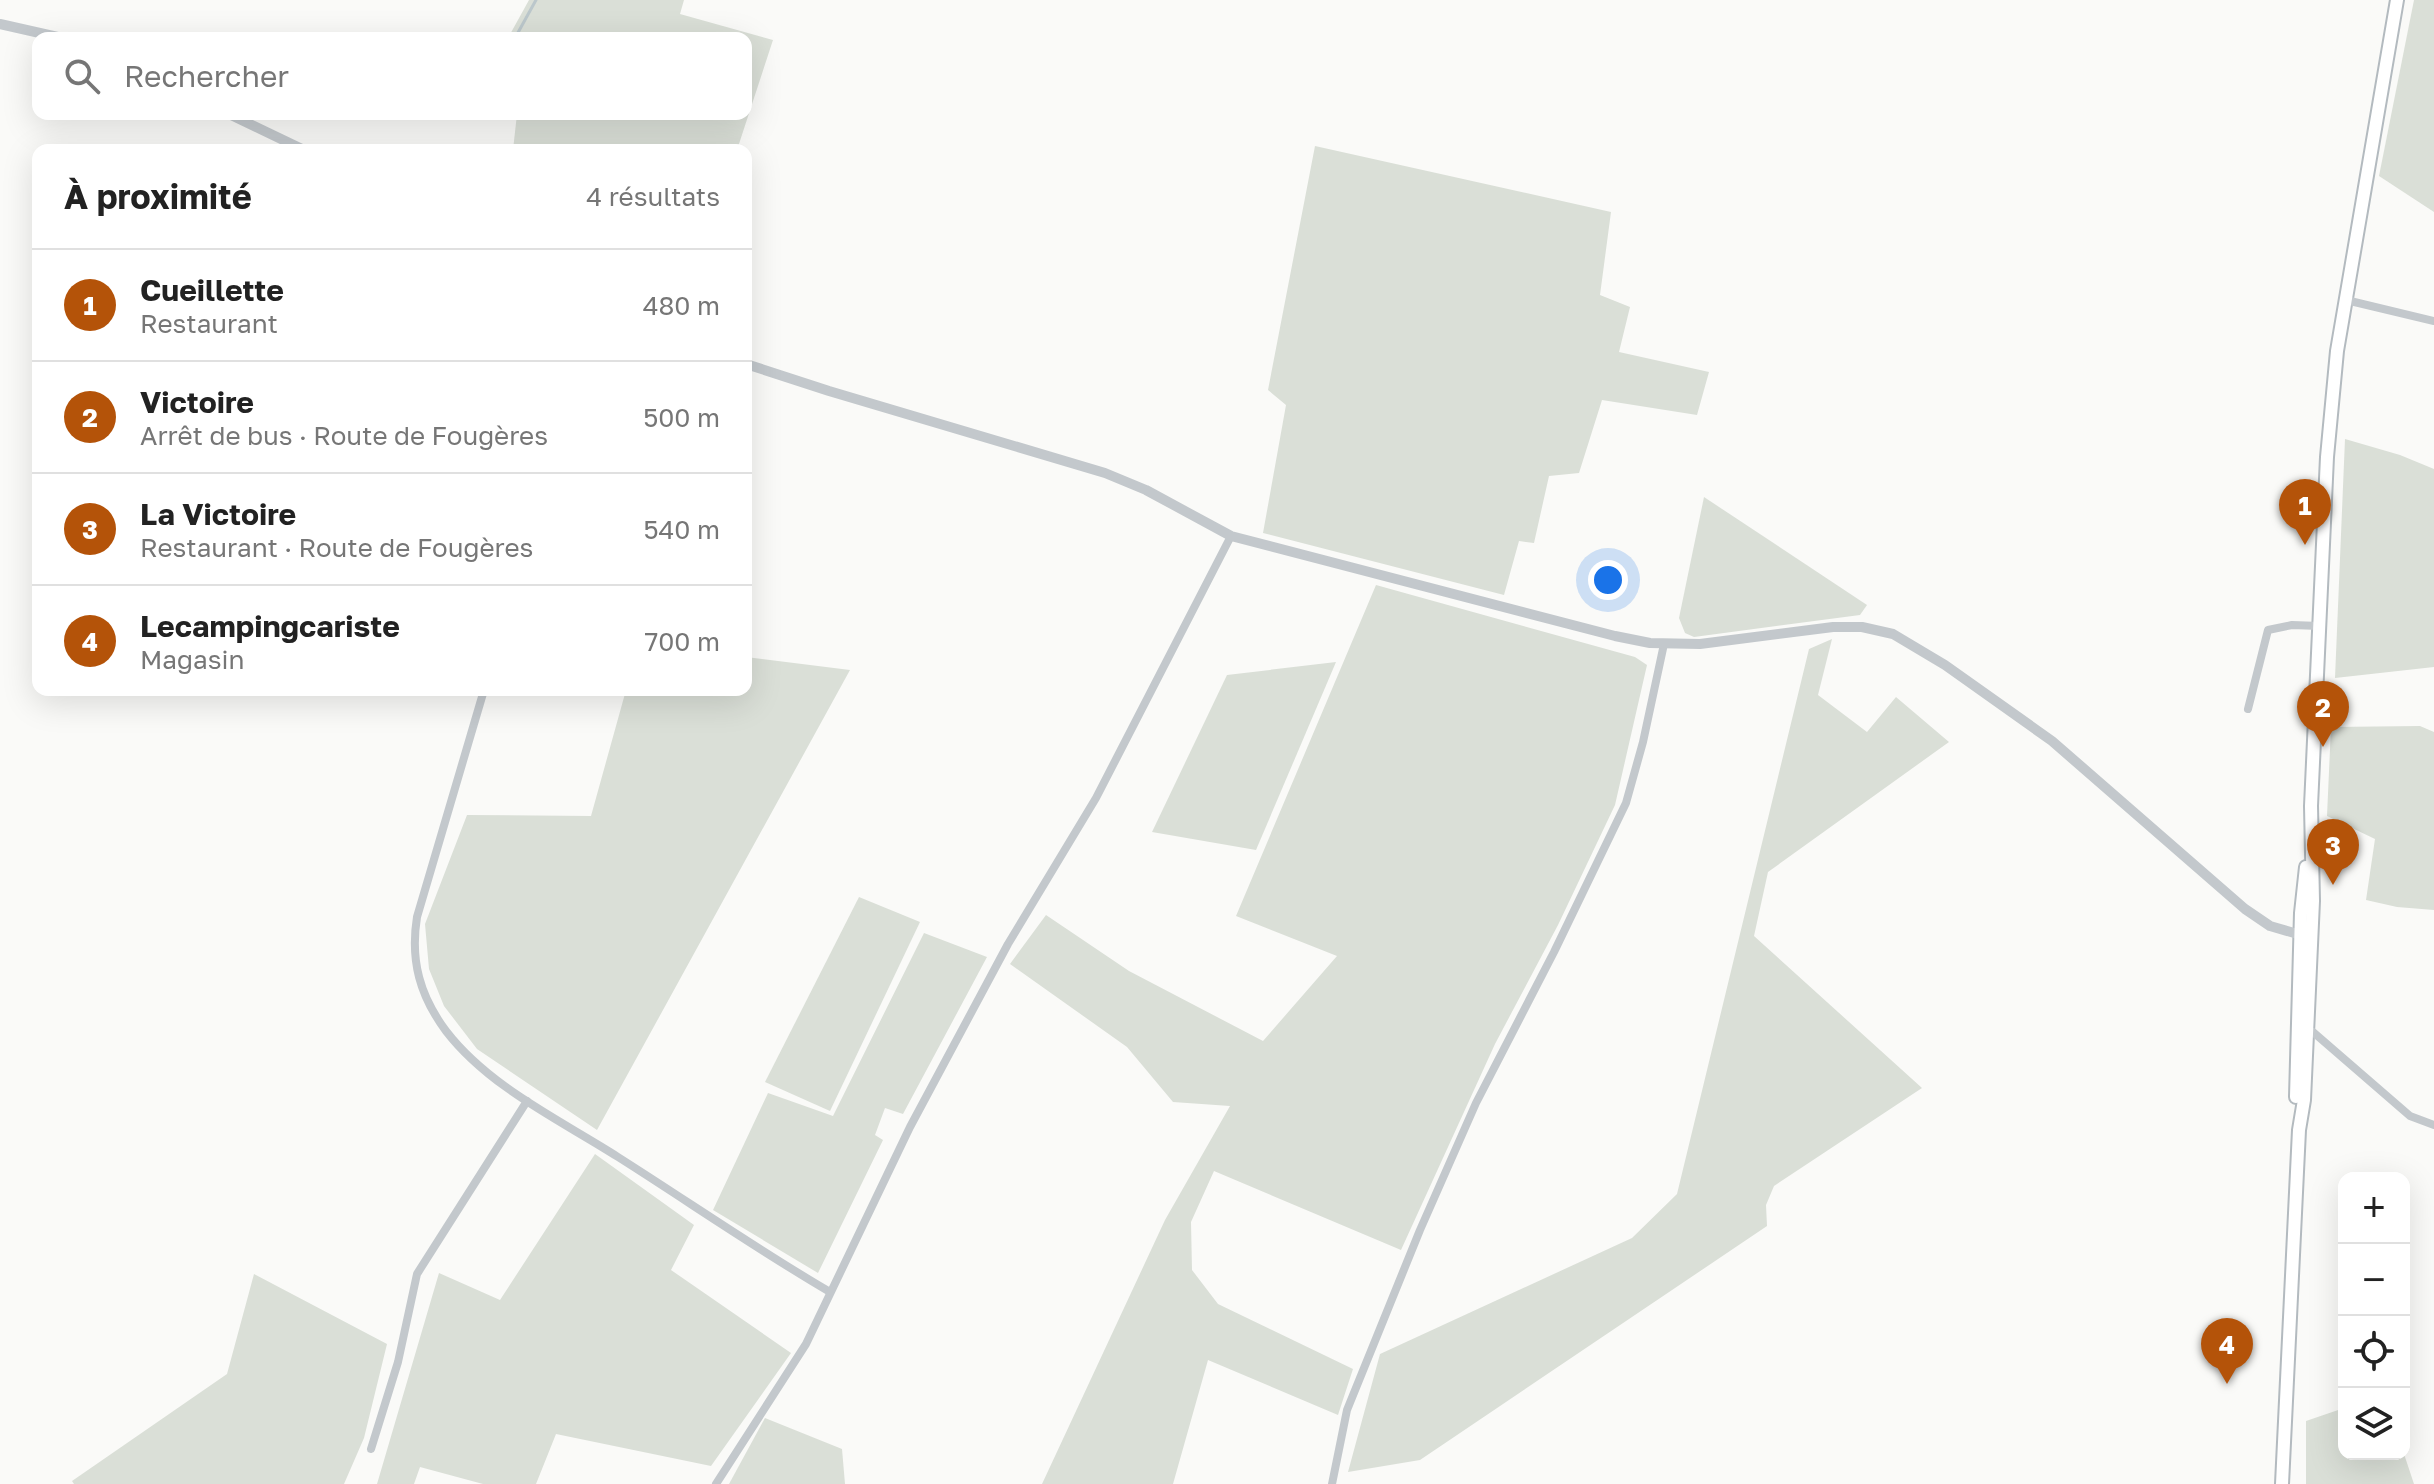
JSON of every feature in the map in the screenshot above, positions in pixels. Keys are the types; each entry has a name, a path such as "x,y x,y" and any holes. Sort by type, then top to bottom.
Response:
{"main road":[{"path":"2304,985 2301,935 2311,821 2327,457 2337,351 2397,0"},
{"path":"2282,1484 2299,1130 2296,1102 2304,985 2312,923 2311,821"},
{"path":"2301,935 2312,923"}],"street":[{"path":"0,24 35,32"},
{"path":"242,120 292,144"},
{"path":"2346,300 2434,321"},
{"path":"752,366 1105,473 1146,490 1231,536 1615,636 1664,644 1700,644 1833,627 1862,627 1893,634 1945,665 2052,741 2245,909 2270,926 2301,935"},
{"path":"716,1484 806,1344 918,1113 1008,944 1096,798 1231,536"},
{"path":"2248,709 2268,630 2292,625 2320,626"},
{"path":"1332,1484 1347,1410 1420,1230 1476,1103 1626,803 1664,644"},
{"path":"482,696 423,893 414,933 414,959 423,992 447,1031 477,1065 527,1101 830,1292"},
{"path":"2302,1037 2313,1032 2410,1116 2434,1125"},
{"path":"371,1449 392,1386 417,1274 527,1101"}],"shaded area":[{"path":"529,0 684,0 680,14 744,32 511,32"},
{"path":"2414,0 2434,0 2434,212 2379,176"},
{"path":"752,34 773,40 752,104"},
{"path":"516,120 747,120 739,144 514,144"},
{"path":"1315,146 1611,212 1600,295 1630,307 1619,352 1709,372 1697,415 1602,400 1579,473 1549,476 1534,543 1519,541 1504,595 1263,533 1286,405 1268,390"},
{"path":"2345,439 2400,455 2434,469 2434,667 2335,678"},
{"path":"1704,497 1867,605 1860,615 1694,637 1685,633 1679,618"},
{"path":"1376,585 1635,657 1647,665 1615,805 1558,925 1495,1044 1401,1250 1214,1171 1191,1222 1192,1270 1218,1304 1353,1369 1338,1415 1208,1360 1173,1484 1042,1484 1165,1220 1230,1106 1173,1102 1127,1047 1010,964 1046,915 1129,971 1263,1041 1337,956 1236,916"},
{"path":"1832,639 1818,695 1867,732 1896,697 1949,742 1768,872 1754,936 1922,1088 1774,1186 1766,1205 1767,1226 1420,1460 1348,1472 1380,1354 1632,1238 1677,1194 1809,649"},
{"path":"752,658 850,670 597,1130 477,1049 444,1006 429,969 425,924 467,815 591,816 624,696 752,696"},
{"path":"1336,662 1256,850 1152,832 1227,675"},
{"path":"2420,726 2434,732 2434,910 2397,907 2366,900 2375,839 2327,816 2331,727"},
{"path":"859,897 920,922 830,1111 765,1082"},
{"path":"924,933 987,957 903,1114 885,1108 875,1135 883,1140 818,1273 713,1210 768,1093 833,1116"},
{"path":"595,1154 694,1225 671,1270 791,1353 711,1466 556,1434 536,1484 483,1484 420,1467 414,1484 377,1484 439,1273 500,1300"},
{"path":"254,1274 387,1344 364,1438 344,1484 74,1484 72,1481 227,1374"},
{"path":"2338,1410 2338,1460 2406,1460 2414,1484 2306,1484 2306,1421"},
{"path":"765,1418 842,1449 845,1484 729,1484"}],"waterway":[{"path":"518,32 536,0"}],"place":[{"name":"Cueillette","path":"2305,545"},
{"name":"Victoire","path":"2323,747"},
{"name":"La Victoire","path":"2333,885"},
{"name":"Lecampingcariste","path":"2227,1384"}]}
